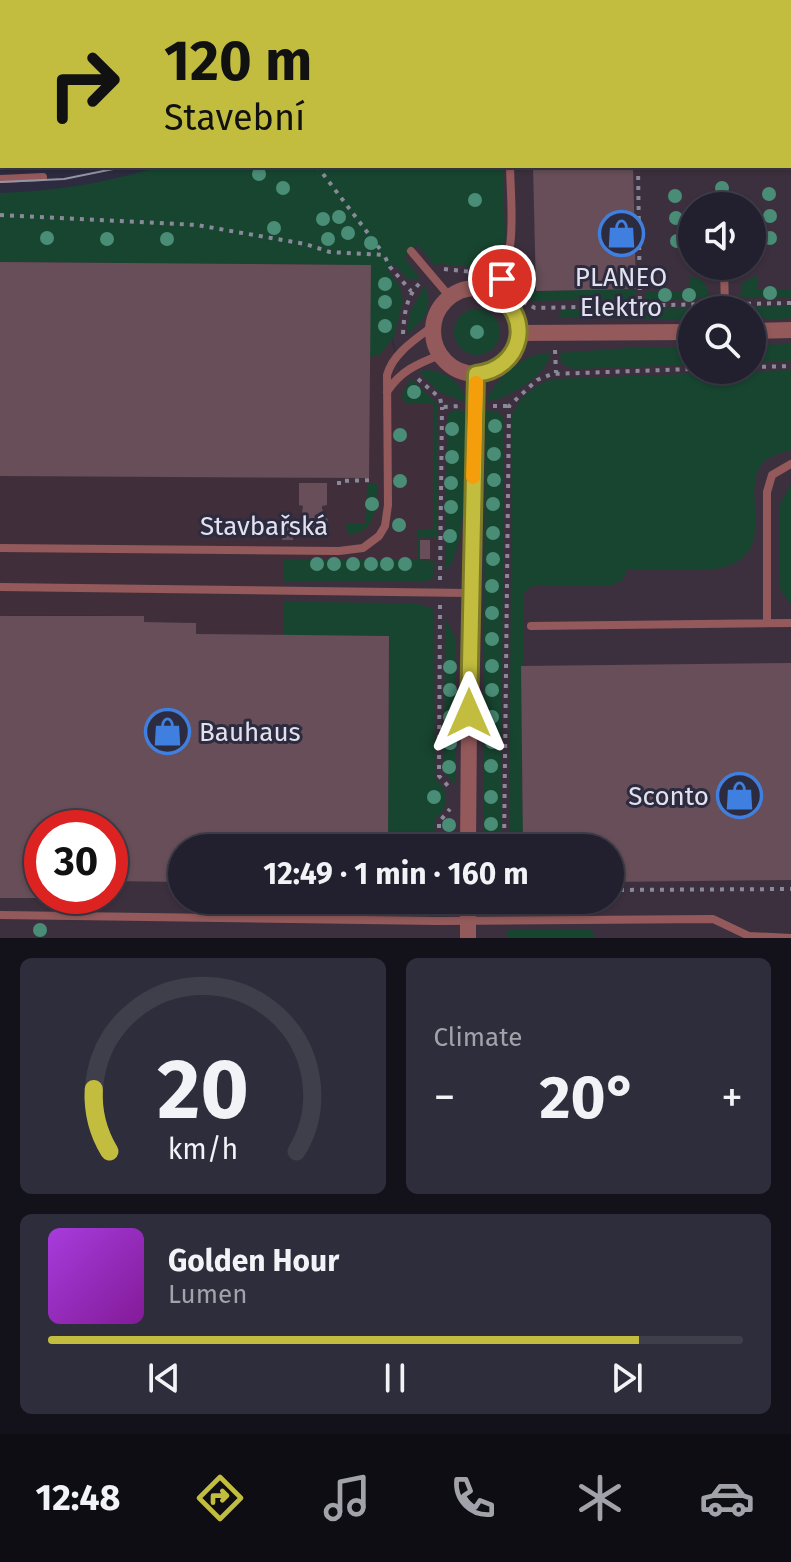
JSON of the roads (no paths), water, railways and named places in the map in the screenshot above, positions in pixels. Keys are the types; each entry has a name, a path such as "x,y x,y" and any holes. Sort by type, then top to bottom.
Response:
{"street":[{"path":"498,286 513,309 519,333 514,351 494,370 476,374 452,367 440,355 434,341 433,326 439,310 450,297 471,288 498,286"},
{"path":"766,331 791,330"},
{"path":"519,333 678,332"},
{"path":"468,834 476,374"}],"lane":[{"path":"498,286 512,248 510,168"},
{"path":"0,179 43,177"},
{"path":"411,251 450,297"},
{"name":"Stavbařská","path":"0,548 339,551 363,548 379,536 388,513 389,367 412,342 433,326"},
{"path":"387,393 396,377 410,367 440,355"},
{"path":"767,623 767,492 772,475 791,464"},
{"path":"0,587 470,593"},
{"path":"531,626 791,623"},
{"path":"0,915 468,929 704,919 720,921 749,936 791,938"}],"tram line":[{"path":"0,182 64,179 118,168"}],"place":[{"name":"PLANEO Elektro","path":"621,234"},
{"name":"Bauhaus","path":"168,732"},
{"name":"Sconto","path":"740,796"}]}
